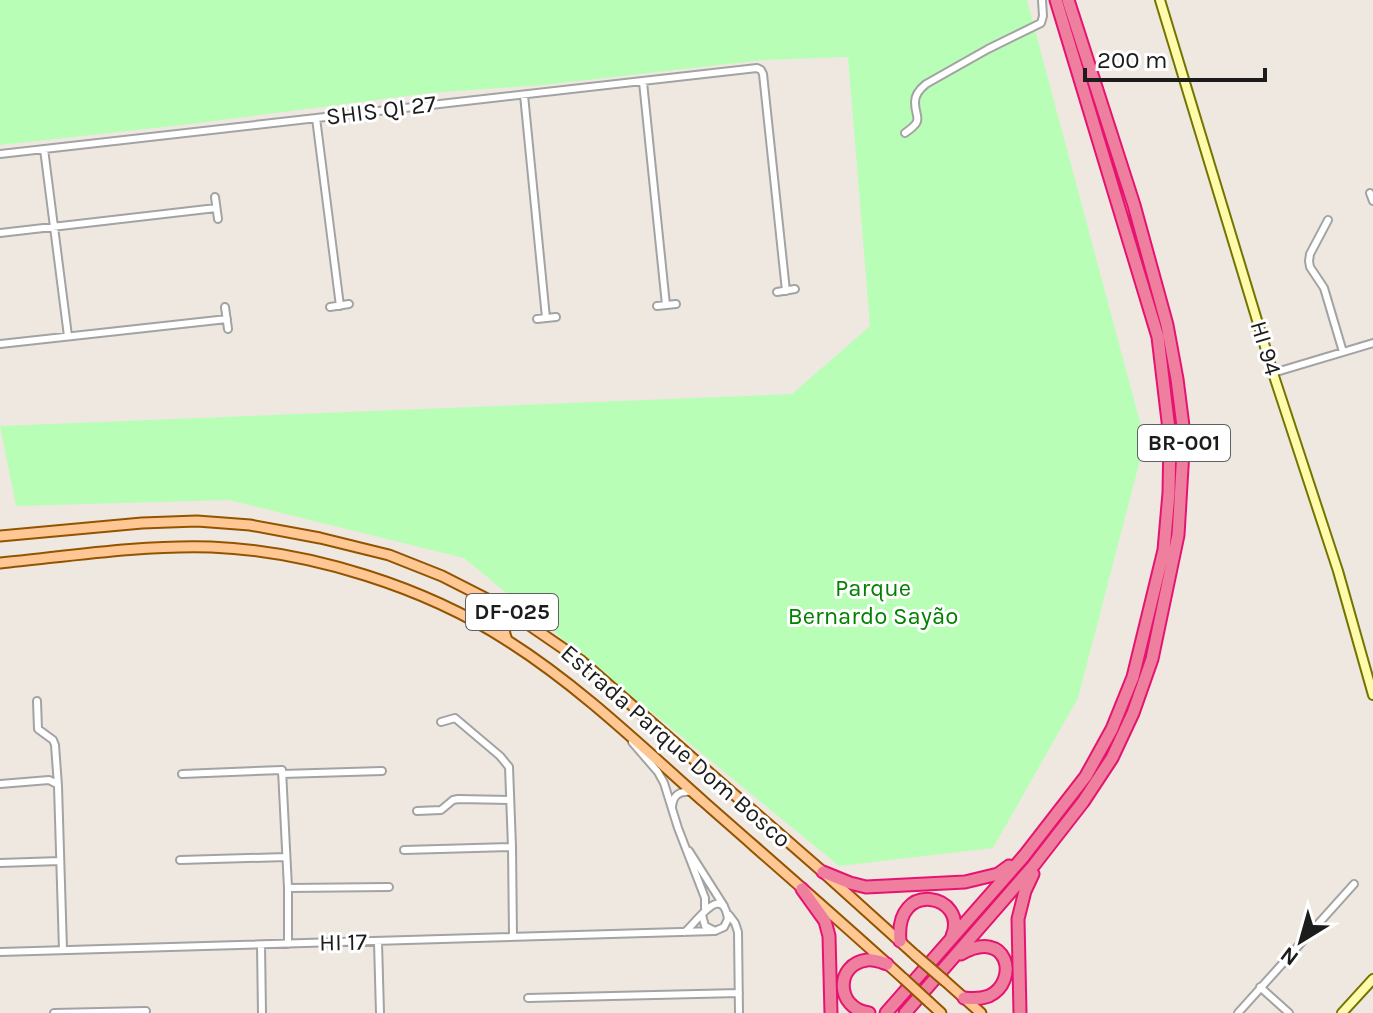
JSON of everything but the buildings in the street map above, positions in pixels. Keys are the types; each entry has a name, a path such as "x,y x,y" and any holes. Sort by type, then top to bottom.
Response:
{"highway":[{"name":"BR-001","path":"886,1013 1023,857 1086,776 1112,729 1133,677 1164,550 1170,438 1158,337 1056,0"},
{"name":"BR-001","path":"905,1013 1034,865 1083,802 1112,758 1133,713 1152,659 1178,535 1184,434 1167,325 1134,205 1068,0"},
{"path":"823,872 866,887 965,882 998,874 1023,857"},
{"path":"1020,1013 1018,919 1034,865"},
{"path":"802,889 825,921 829,936 831,1013"},
{"path":"900,941 899,927 905,912 919,900 929,899 942,902 950,910 955,923 946,946"},
{"path":"953,958 974,946 983,945 993,947 1002,954 1007,967 1004,980 997,990 987,997 964,998"},
{"path":"869,1013 847,1003 843,985 846,974 862,961 871,959 887,964"}],"main road":[{"name":"Estrada Parque Dom Bosco","path":"0,536 142,523 197,521 250,525 389,555 442,576 503,607 580,660 981,1013"},
{"name":"Estrada Parque Dom Bosco","path":"0,563 156,547 213,547 318,563 365,575 456,612 507,640 561,678 941,1013"},
{"path":"507,640 504,629 509,621 514,620 544,634"}],"street":[{"path":"905,133 917,121 915,102 918,91 939,75 1041,23 1042,0"},
{"name":"HI 94","path":"1160,0 1273,373 1338,571 1373,695"},
{"name":"SHIS QI 27","path":"0,154 755,68 761,70 786,291"},
{"path":"643,82 666,305"},
{"path":"524,95 546,318"},
{"path":"316,118 340,306"},
{"path":"44,149 68,336"},
{"path":"215,197 218,219"},
{"path":"0,233 216,208"},
{"path":"1328,220 1309,261 1322,283 1343,352"},
{"path":"777,292 795,289"},
{"path":"330,307 349,304"},
{"path":"657,306 676,304"},
{"path":"225,307 228,329"},
{"path":"537,319 556,317"},
{"path":"0,344 227,319"},
{"path":"1273,373 1373,343"},
{"path":"37,701 38,729 55,745 63,950"},
{"path":"441,722 455,718 509,767 513,937"},
{"path":"616,725 664,783 705,898 705,926 732,933 738,940"},
{"path":"182,774 382,771"},
{"path":"282,772 288,944"},
{"path":"0,784 49,780 57,784"},
{"path":"672,811 674,797 682,792 694,793"},
{"path":"417,811 441,810 458,799 510,800"},
{"path":"683,843 737,927 739,1013"},
{"path":"404,850 512,847"},
{"path":"180,860 286,857"},
{"path":"0,863 60,861"},
{"path":"1238,1013 1354,884"},
{"path":"288,888 389,887"},
{"path":"685,932 715,904 727,912"},
{"path":"718,930 727,924 727,912"},
{"name":"HI 17","path":"0,952 718,930"},
{"path":"378,942 380,1013"},
{"path":"261,945 262,1013"},
{"path":"1342,1013 1373,979"},
{"path":"1260,987 1289,1013"},
{"path":"528,998 739,993"},
{"path":"54,1013 146,1011"}],"green space":[{"name":"Parque Bernardo Sayão","path":"0,0 1027,0 1145,441 1078,698 993,848 839,866 464,558 229,500 16,506 0,426 792,394 870,326 848,57 763,60 543,85 430,93 0,145"}]}
